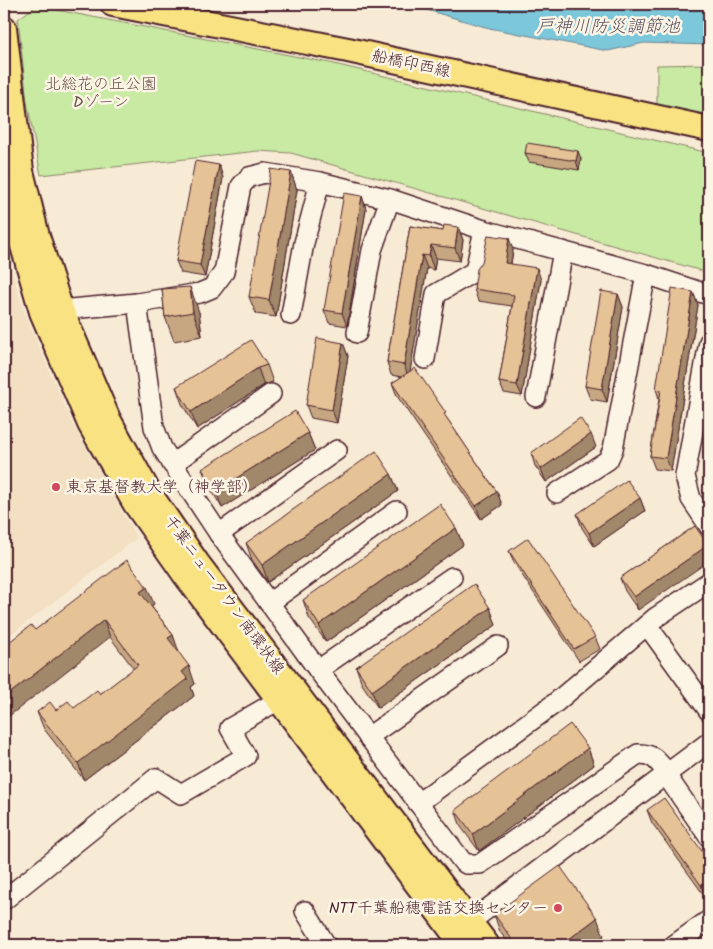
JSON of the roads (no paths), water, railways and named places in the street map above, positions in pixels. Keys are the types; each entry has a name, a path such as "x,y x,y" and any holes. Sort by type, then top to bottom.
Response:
{"main road":[{"name":"船橋印西線","path":"113,4 348,50 709,129"},
{"name":"千葉ニュータウン南環状線","path":"4,28 22,171 37,236 51,311"},
{"name":"千葉ニュータウン南環状線","path":"4,180 90,424 135,503 184,573 287,695 462,934 487,945"}],"street":[{"path":"51,311 137,303 200,293 217,284 224,272 239,192 244,181 249,177 265,173 320,182 390,199 484,230 646,274 709,295"},
{"path":"291,315 304,243 320,182"},
{"path":"357,333 372,250 390,199"},
{"path":"425,359 436,294 475,271 484,230"},
{"path":"536,397 563,251"},
{"path":"557,493 608,460 613,449 646,274"},
{"path":"137,303 154,427 162,448 219,534 269,603 368,737 466,864 475,865 638,754 647,753 653,756 709,837"},
{"path":"709,342 685,476 691,499 709,526"},
{"path":"172,464 271,394"},
{"path":"219,534 337,450"},
{"path":"269,603 398,511"},
{"path":"318,670 452,577"},
{"path":"418,802 554,704 647,625 709,582"},
{"path":"647,625 709,711"},
{"path":"368,737 498,646"},
{"path":"4,900 156,778 180,794 246,756 230,728 287,695"},
{"path":"462,934 709,742"},
{"path":"305,911 326,945"},
{"path":"674,945 709,920"}],"water":[{"name":"戸神川防災調節池","path":"406,4 709,4 709,45 644,43 608,51 489,28"}],"place":[{"name":"東京基督教大学（神学部）","path":"56,487"},
{"name":"NTT千葉船穂電話交換センター","path":"558,908"}],"park label":[{"name":"北総花の丘公園 Dゾーン","path":"101,93"}]}
